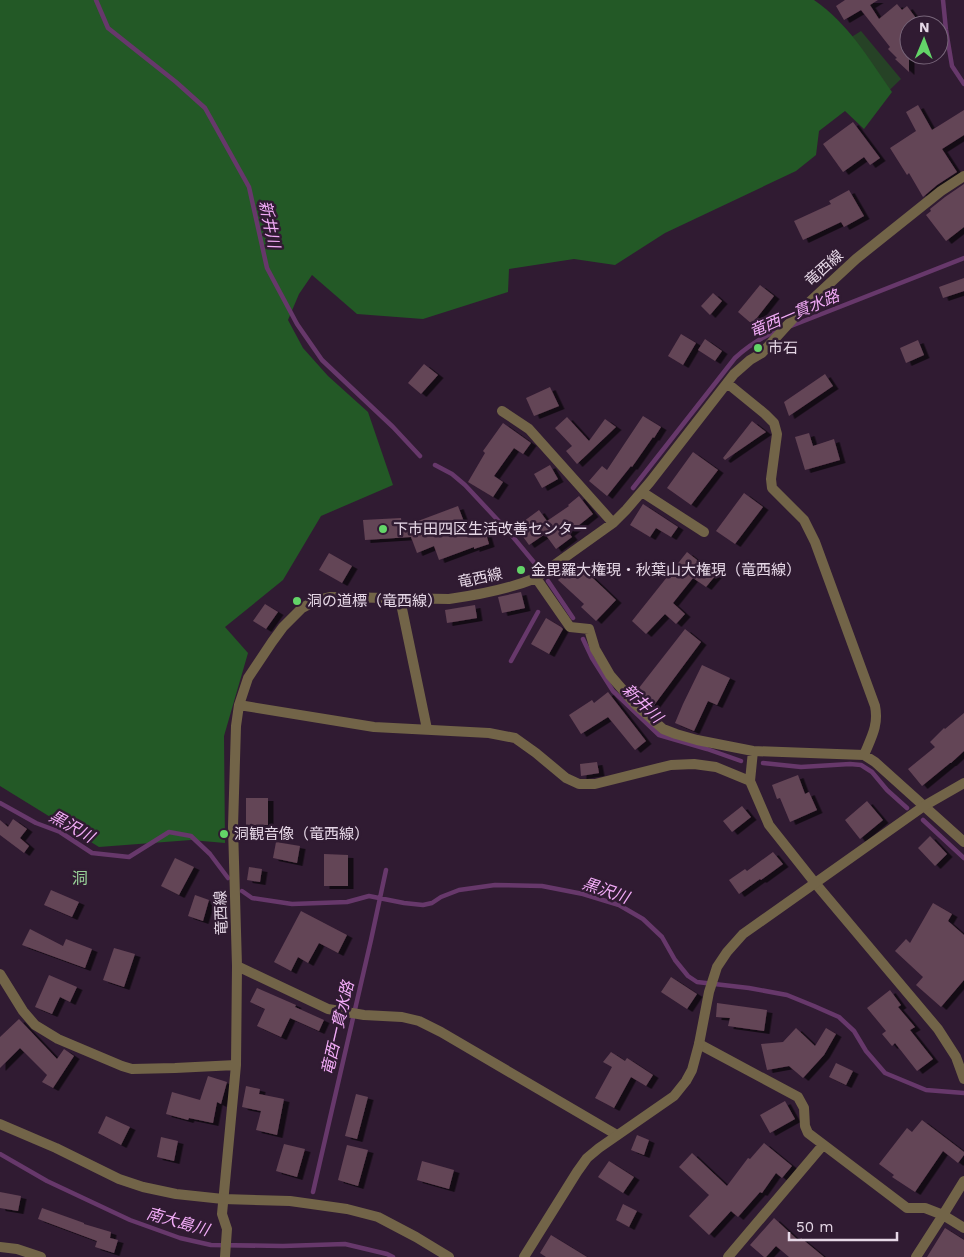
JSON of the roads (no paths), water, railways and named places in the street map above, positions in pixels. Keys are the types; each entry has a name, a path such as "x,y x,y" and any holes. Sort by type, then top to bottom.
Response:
{"street":[{"name":"竜西線","path":"225,1257 228,1229 222,1214 236,1064 238,966 233,827 236,726 239,705 248,678 272,642 283,627 302,608 316,600 331,597 449,599 523,584 536,578 613,523 626,510 734,374 750,360 762,353 802,309 856,259 941,191 964,176"},
{"path":"727,383 774,423 777,434 771,479 772,488 804,520 815,542 876,706 874,733 864,756"},
{"path":"502,411 529,429 613,523"},
{"path":"642,492 704,532"},
{"path":"536,578 570,627 589,629 610,676 635,704 664,729 690,738 753,751 858,754 864,756 875,762 964,842"},
{"path":"400,599 427,729"},
{"path":"239,705 374,727 489,733 515,738 566,778 579,784 595,784 671,765 694,764 716,767 750,781"},
{"path":"753,751 750,781 769,825 815,884 938,1029 956,1057 964,1079"},
{"path":"524,1257 587,1158 674,1096 686,1081 692,1070 699,1044 714,974 727,952 743,934 924,806 964,782"},
{"path":"238,966 328,1009 364,1015 402,1017 419,1021 617,1135"},
{"path":"0,974 23,1011 35,1025 58,1039 122,1066 132,1069 236,1064"},
{"path":"699,1044 798,1097 804,1108 805,1126 808,1133 907,1208 925,1208 964,1228"},
{"path":"0,1124 56,1148 119,1179 143,1187 176,1194 223,1199 290,1201 347,1209 378,1218 416,1237 449,1257"},
{"path":"728,1257 823,1145"},
{"path":"916,1257 964,1181"},
{"path":"0,1247 17,1249 41,1257"}],"waterway":[{"name":"新井川","path":"96,0 108,28 176,82 205,108 249,187 267,268 297,324 322,360 393,427 420,456"},
{"path":"943,0 952,66 964,84"},
{"name":"竜西一貫水路","path":"791,326 964,258"},
{"name":"竜西一貫水路","path":"633,488 735,358 756,342 779,330"},
{"name":"新井川","path":"435,465 452,474 465,485 508,531 537,566"},
{"name":"新井川","path":"548,581 573,618"},
{"name":"竜西一貫水路","path":"511,661 538,612"},
{"name":"新井川","path":"583,639 592,658 613,691 659,735 741,761"},
{"name":"新井川","path":"763,763 801,767 861,765 872,772 887,790 907,808"},
{"name":"黒沢川","path":"0,803 36,823 60,832 92,853 129,857 169,832 191,836 210,854 228,878"},
{"name":"新井川","path":"923,820 964,858"},
{"name":"竜西一貫水路","path":"313,1192 386,870"},
{"name":"黒沢川","path":"242,891 252,898 292,904 347,902 369,896 423,905 432,903 441,897 459,890 495,885 542,886 583,894 619,905 643,919 662,937 675,960 688,976 697,982 787,995 814,1006 839,1017 854,1031 866,1051 885,1073 926,1090 964,1093"},
{"name":"南大島川","path":"0,1154 47,1181 130,1220 180,1238 211,1245 283,1246 345,1244 393,1257"}],"place":[{"name":"市石","path":"758,348"},
{"name":"下市田四区生活改善センター","path":"383,529"},
{"name":"金毘羅大権現・秋葉山大権現（竜西線）","path":"521,570"},
{"name":"洞の道標（竜西線）","path":"297,601"},
{"name":"洞観音像（竜西線）","path":"224,834"}],"district":[{"name":"洞","path":"80,878"}]}
